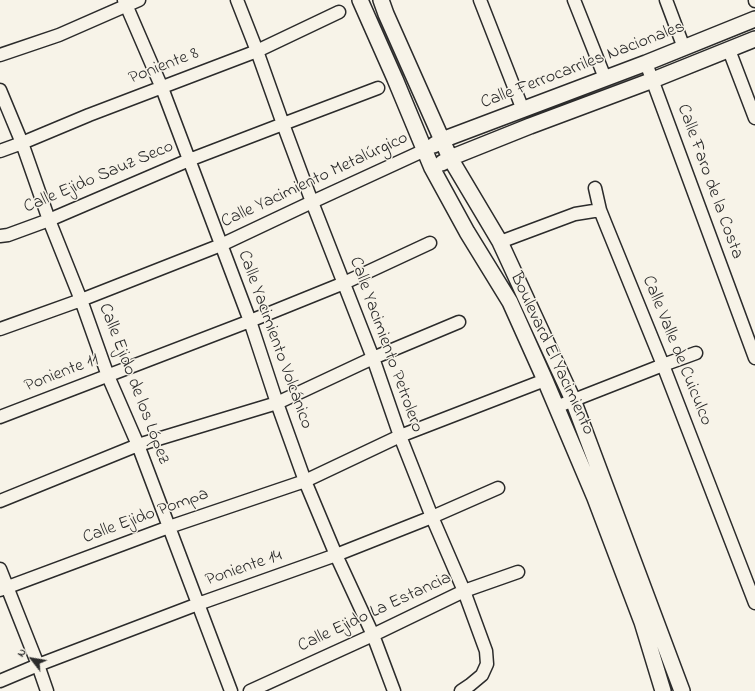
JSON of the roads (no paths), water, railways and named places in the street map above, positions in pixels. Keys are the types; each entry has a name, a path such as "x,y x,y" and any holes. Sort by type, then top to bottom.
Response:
{"street":[{"path":"0,55 60,35 125,3 139,0"},
{"name":"Calle Yacimiento Petrolero","path":"237,0 312,202 373,358 400,436 432,517 464,591 486,651 487,664 482,675 460,691"},
{"name":"Boulevard El Yacimiento","path":"360,0 432,168 467,232 510,302 545,380 595,498 642,622 663,691"},
{"name":"Boulevard El Yacimiento","path":"381,0 450,158 500,242 574,400 682,691"},
{"path":"480,0 523,110"},
{"path":"574,0 605,78"},
{"path":"666,0 684,48"},
{"name":"Calle Yacimiento Volcánico","path":"125,3 162,88 250,321 305,481 336,555 373,635 394,691"},
{"name":"Poniente 8","path":"0,151 89,115 257,51 339,12"},
{"name":"Calle Ferrocarriles Nacionales","path":"425,150 442,140 646,63 755,19"},
{"name":"Calle Ferrocarriles Nacionales","path":"432,168 450,158 530,126 653,80 755,39"},
{"path":"729,50 755,118"},
{"name":"Calle Faro de la Costa","path":"646,63 749,327 755,358"},
{"name":"Calle Ejido Sauz Seco","path":"0,236 8,235 49,220 189,160 378,88"},
{"name":"Calle Ejido de los López","path":"0,90 22,143 49,220 81,300 108,376 138,445 231,691"},
{"name":"Calle Yacimiento Metalúrgico","path":"0,329 81,300 221,245 425,150"},
{"name":"Calle Valle de Cuiculco","path":"595,188 600,210 663,365 755,603"},
{"path":"500,242 575,214 600,210"},
{"name":"Poniente 11","path":"0,417 250,321 344,283 430,243"},
{"path":"0,501 138,445 277,403 373,358 459,322"},
{"path":"556,407 696,353"},
{"name":"Calle Ejido Pompa","path":"4,589 169,527 305,481 400,436 545,380"},
{"name":"Poniente 14","path":"0,681 38,664 198,604 336,555 432,517 498,488"},
{"path":"0,569 4,589 38,664 47,691"},
{"name":"Calle Ejido La Estancia","path":"250,691 373,635 464,591 518,572"}]}
